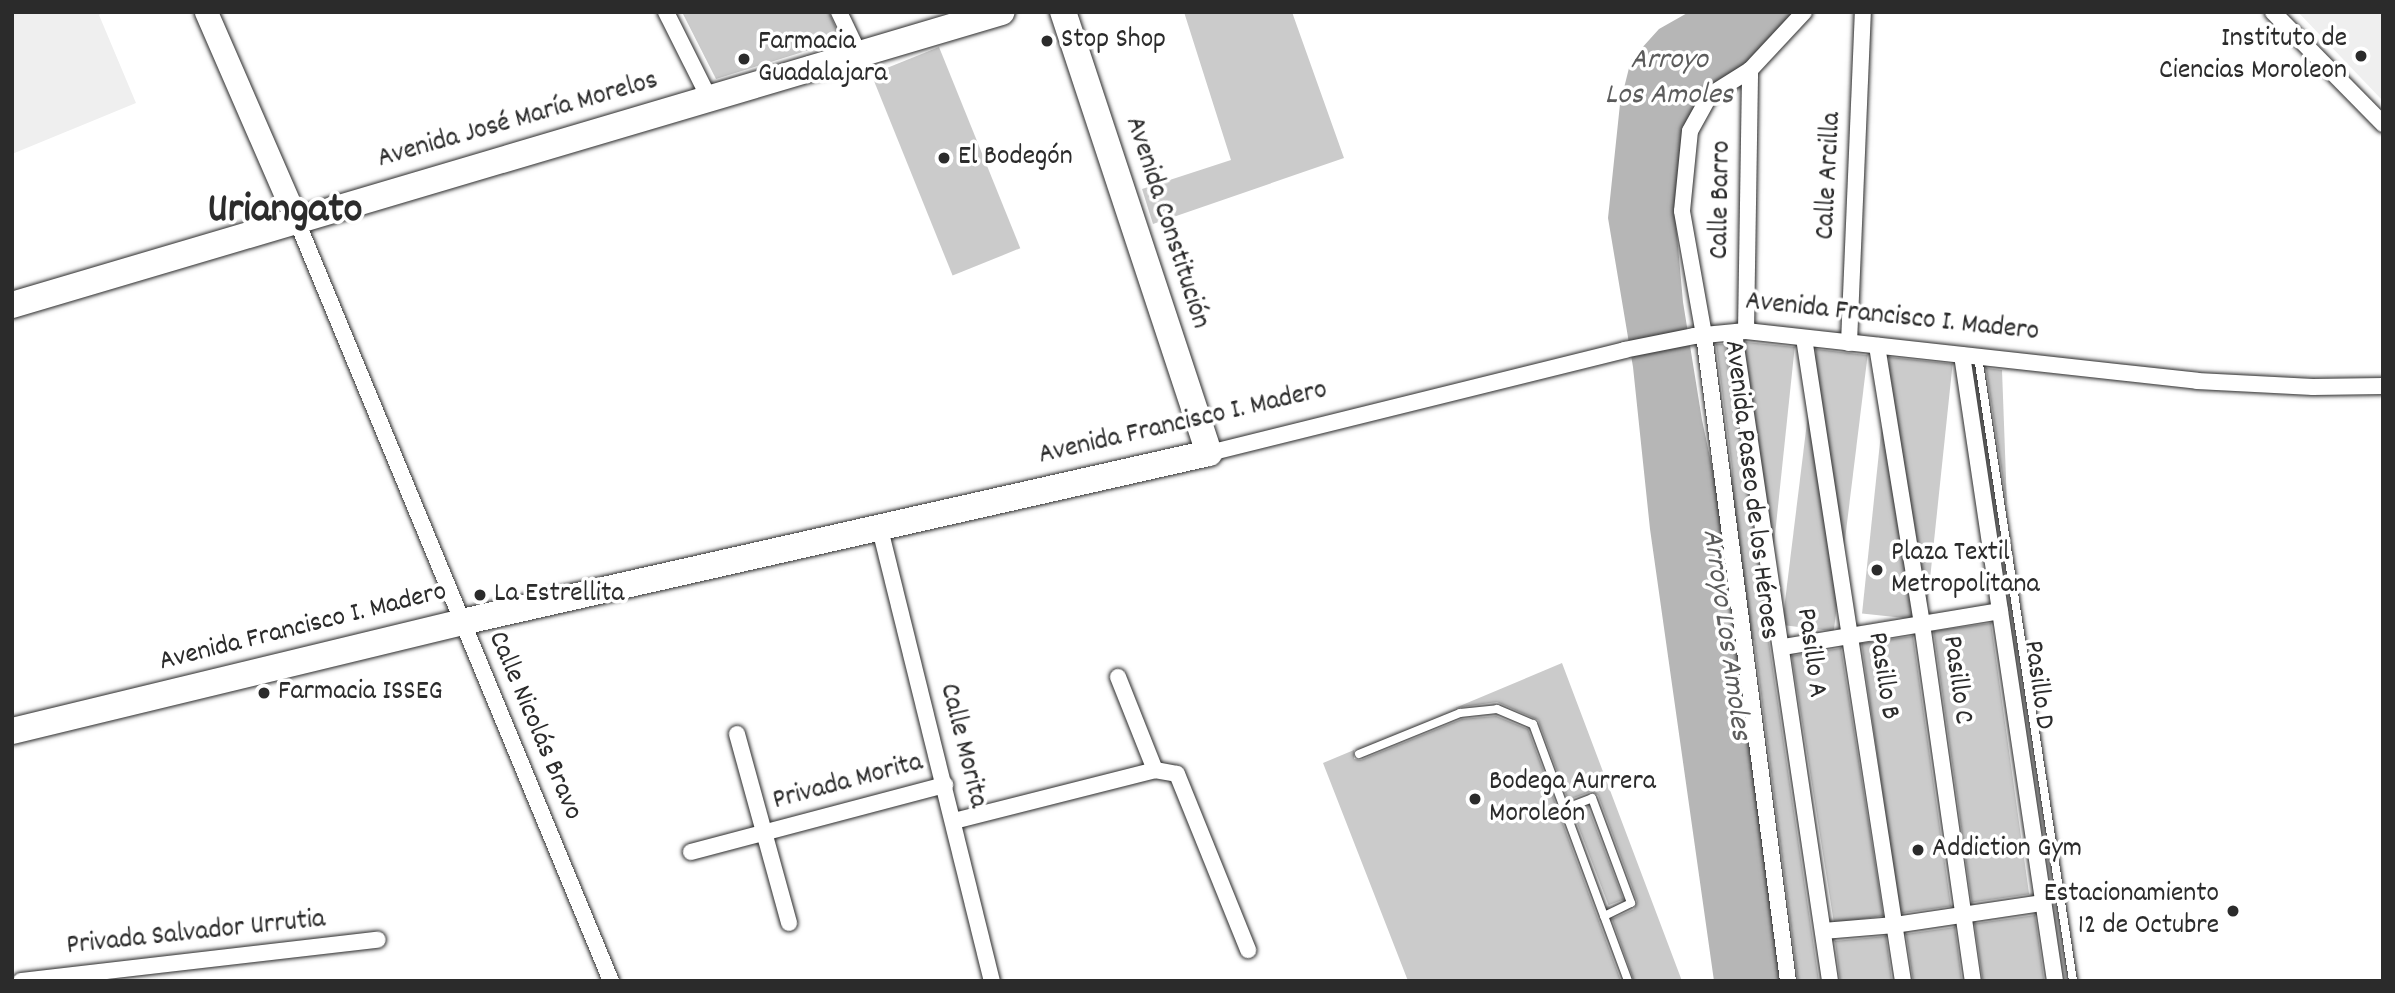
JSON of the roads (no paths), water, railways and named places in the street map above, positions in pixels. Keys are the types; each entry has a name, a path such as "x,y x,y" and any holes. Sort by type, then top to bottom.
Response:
{"main road":[{"name":"Avenida José María Morelos","path":"12,305 1002,12"},
{"name":"Avenida Constitución","path":"1063,12 1209,453"},
{"name":"Avenida Francisco I. Madero","path":"12,731 462,622 1209,453"}],"street":[{"path":"206,12 296,219"},
{"path":"666,12 709,98"},
{"path":"839,12 859,54"},
{"name":"Avenida Paseo de los Héroes","path":"1788,981 1682,211 1690,131 1710,95 1750,70 1804,12"},
{"name":"Calle Arcilla","path":"1849,343 1863,12"},
{"path":"2273,12 2383,124"},
{"name":"Calle Barro","path":"1740,332 1750,70"},
{"name":"Calle Nicolás Bravo","path":"296,219 611,981"},
{"name":"Avenida Francisco I. Madero","path":"1209,453 1624,349 1699,335 1740,332 2197,381 2313,387 2383,386"},
{"name":"Pasillo A","path":"1740,332 1830,981"},
{"name":"Pasillo B","path":"1804,338 1903,981"},
{"name":"Pasillo C","path":"1877,346 1922,624 1973,981"},
{"name":"Pasillo D","path":"1970,356 2000,611 2055,981"},
{"name":"Calle Morita","path":"879,526 992,981"},
{"path":"1783,647 2000,611"},
{"path":"1118,677 1155,770"},
{"name":"Privada Morita","path":"737,734 789,923"},
{"path":"954,821 1155,770 1177,774 1248,950"},
{"name":"Privada Morita","path":"691,852 945,785"},
{"path":"1823,931 1895,925 2043,902"},
{"name":"Privada Salvador Urrutia","path":"21,981 377,940"}],"lane":[{"path":"1970,356 2073,981"},
{"path":"1359,754 1460,713 1497,709 1533,724 1628,981"},
{"path":"1564,809 1592,798 1631,903 1604,916"}],"water":[{"name":"Arroyo Los Amoles","path":"1689,12 1799,12 1748,66 1708,92 1675,213 1683,302 1702,420 1727,537 1785,981 1714,981 1650,529 1633,367 1608,218 1620,104 1631,60 1659,29"}],"place":[{"name":"Stop Shop","path":"1047,41"},
{"name":"Instituto de Ciencias Moroleon","path":"2361,56"},
{"name":"Farmacia Guadalajara","path":"744,59"},
{"name":"El Bodegón","path":"944,158"},
{"name":"Plaza Textil Metropolitana","path":"1877,570"},
{"name":"La Estrellita","path":"480,595"},
{"name":"Farmacia ISSEG","path":"264,693"},
{"name":"Bodega Aurrera Moroleón","path":"1475,799"},
{"name":"Addiction Gym","path":"1918,850"},
{"name":"Estacionamiento 12 de Octubre","path":"2233,911"}],"district":[{"name":"Uriangato","path":"285,212"}]}
